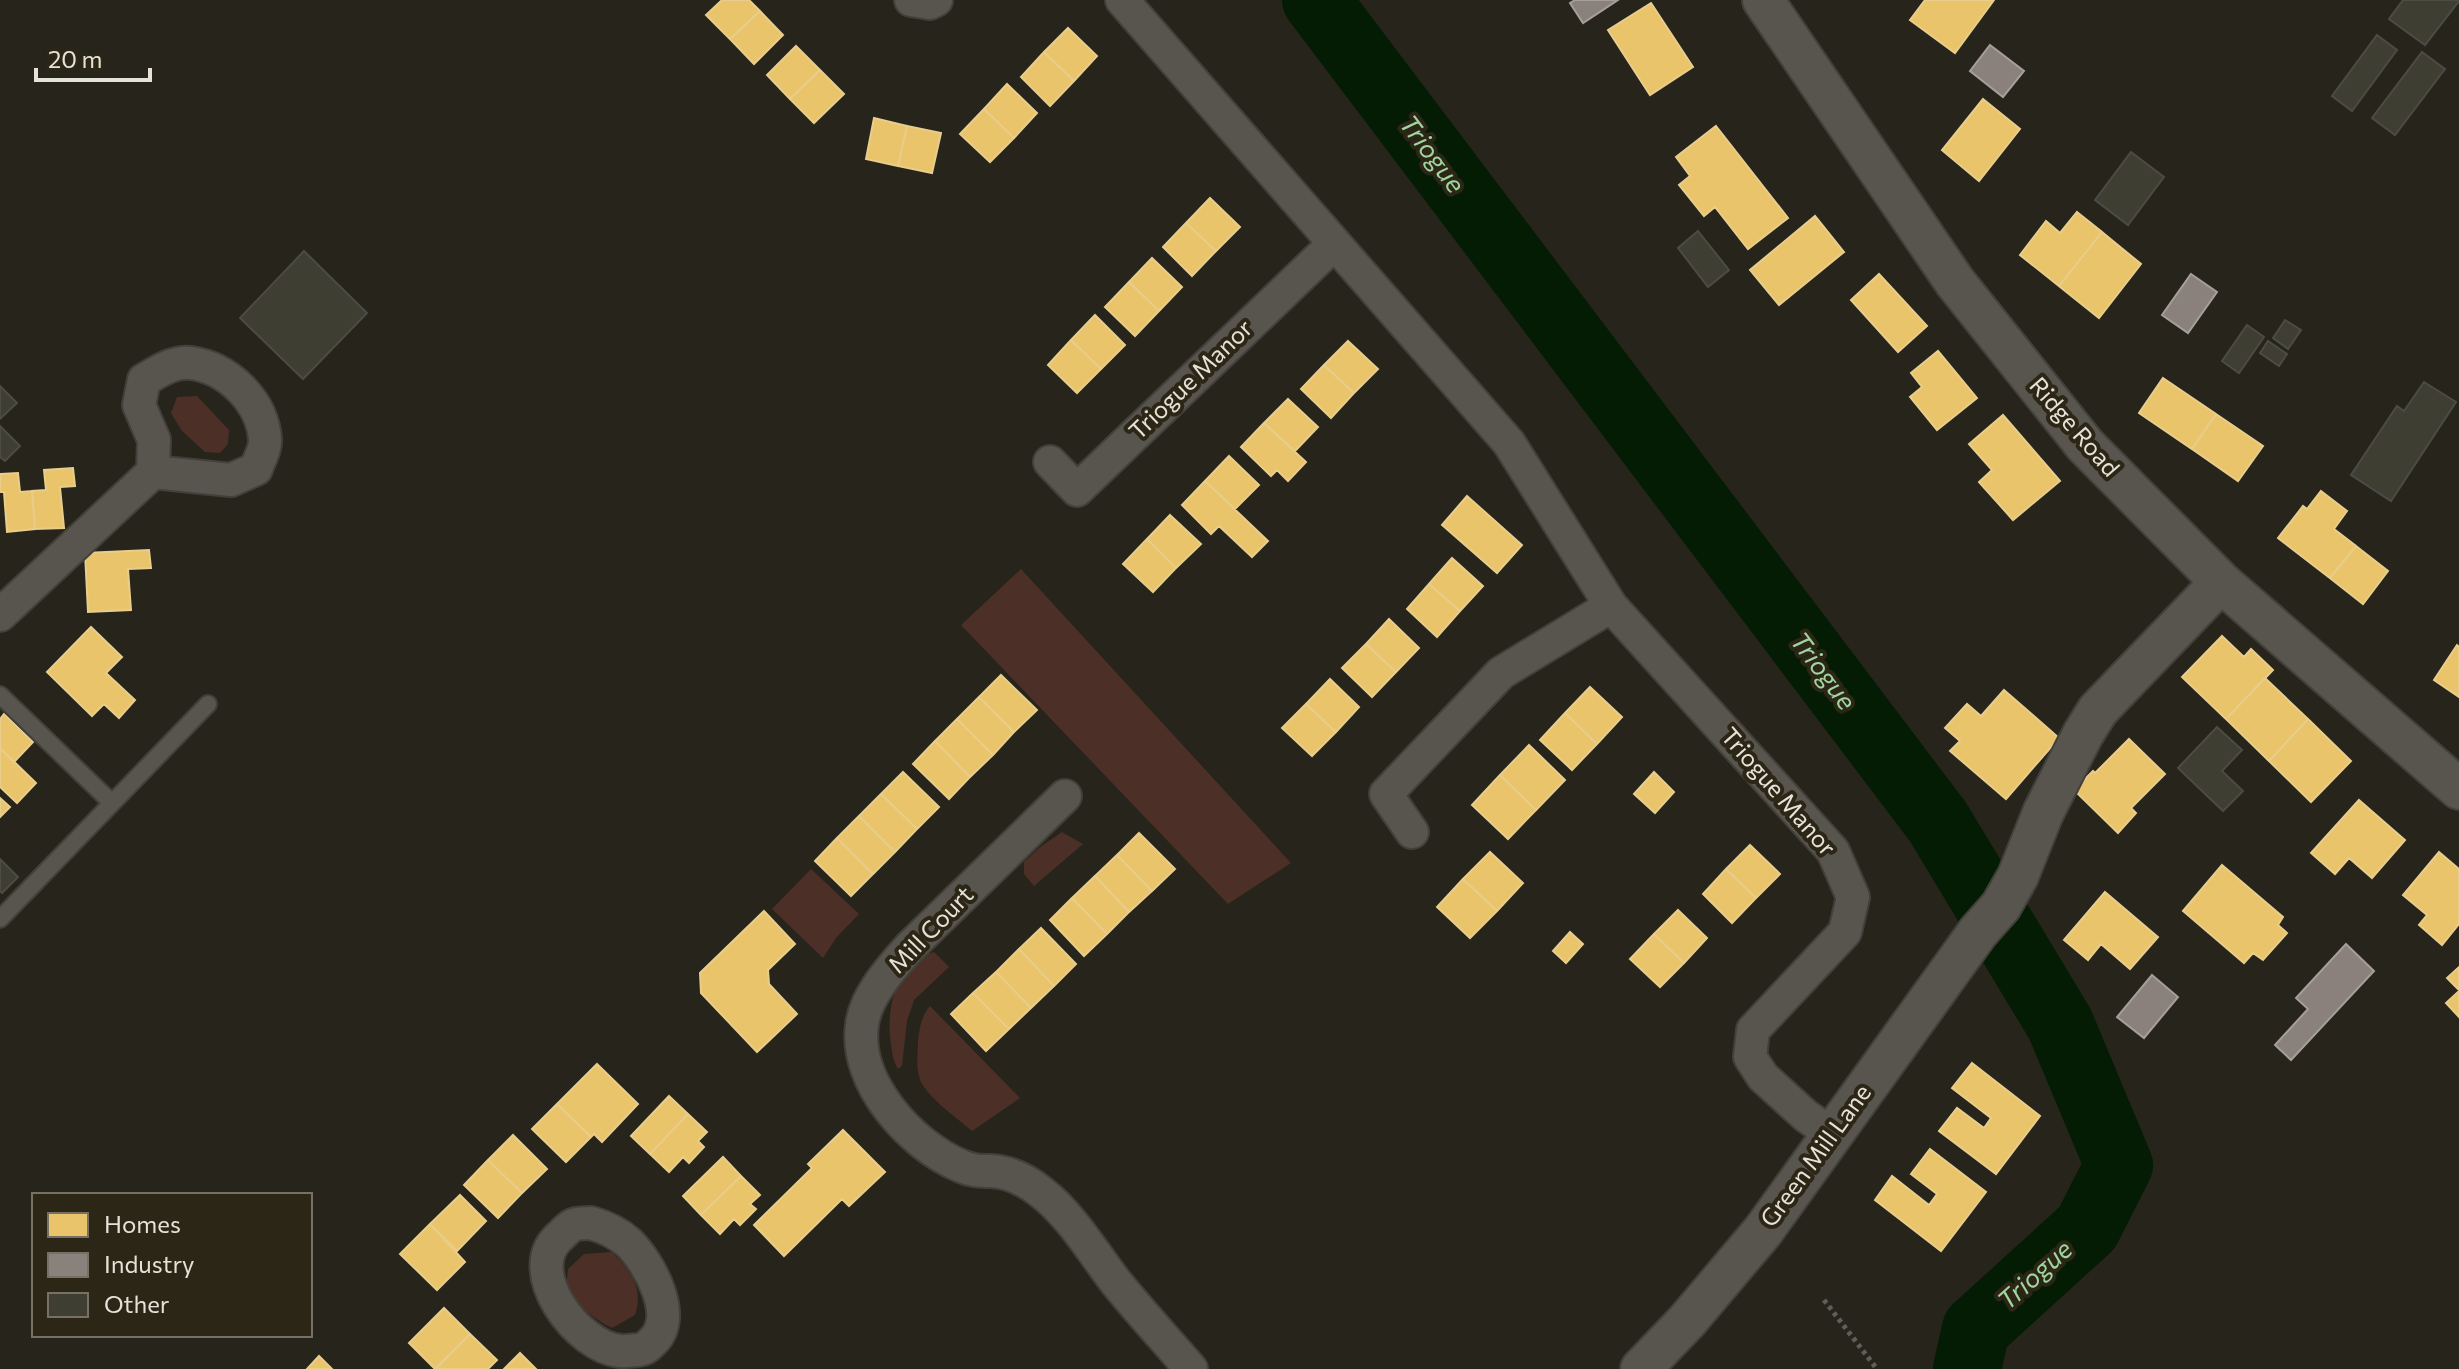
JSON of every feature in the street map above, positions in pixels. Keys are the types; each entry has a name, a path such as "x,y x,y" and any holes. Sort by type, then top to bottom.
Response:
{"street":[{"path":"911,0 930,3 936,0"},
{"name":"Triogue Manor","path":"1122,0 1509,443 1611,606 1833,851 1853,897 1845,932 1753,1030 1750,1057 1763,1077 1806,1116 1832,1134"},
{"name":"Ridge Road","path":"1763,0 1880,175 1972,304 2085,445 2221,582 2459,789"},
{"name":"Triogue Manor","path":"1050,462 1077,490 1334,244"},
{"path":"0,615 153,472"},
{"name":"Green Mill Lane","path":"1641,1369 1733,1269 1776,1214 1978,932 2001,906 2018,876 2043,813 2098,710 2221,582"},
{"path":"1412,832 1386,794 1501,673 1611,606"},
{"name":"Mill Court","path":"1065,796 888,972 872,997 862,1025 863,1055 872,1085 886,1105 926,1145 943,1158 975,1172 993,1171 1026,1181 1058,1208 1191,1369"}],"lane":[{"path":"0,695 112,803"},
{"path":"0,919 208,704"}],"path":[{"path":"1824,1300 1877,1369"}],"shaded area":[{"path":"197,396 229,430 228,444 220,453 205,452 182,431 171,413 177,397"},
{"path":"1021,569 1291,863 1228,904 961,625"},
{"path":"1062,832 1083,844 1034,886 1024,874 1024,862"},
{"path":"811,869 859,914 836,938 823,958 772,909"},
{"path":"934,952 949,967 914,1000 907,1021 902,1066 898,1069 893,1057 890,1031 896,989 910,966"},
{"path":"930,1006 1020,1098 972,1131 932,1097 920,1079 918,1036 923,1017"},
{"path":"612,1252 630,1274 638,1297 635,1315 612,1328 587,1312 566,1289 568,1269 584,1254"}],"building: Homes":[{"path":"722,0 749,0 760,11 730,39 706,15"},
{"path":"1925,0 1994,0 1955,53 1910,20"},
{"path":"1651,3 1693,67 1650,95 1608,30"},
{"path":"760,11 783,35 754,64 730,39"},
{"path":"1068,28 1097,56 1074,81 1044,52"},
{"path":"796,46 820,70 790,99 767,75"},
{"path":"1044,52 1074,81 1050,106 1021,77"},
{"path":"820,70 844,94 814,123 790,99"},
{"path":"1007,84 1037,113 1014,138 984,109"},
{"path":"1983,99 2020,129 1979,181 1942,150"},
{"path":"984,109 1014,138 990,162 960,134"},
{"path":"874,118 907,126 898,166 866,159"},
{"path":"907,126 941,133 932,173 898,166"},
{"path":"1716,126 1788,218 1748,249 1715,207 1704,216 1679,185 1690,176 1676,157"},
{"path":"1210,198 1240,227 1216,251 1186,223"},
{"path":"2077,212 2102,232 2059,286 2020,255 2046,221 2060,233"},
{"path":"1815,216 1844,252 1779,305 1750,270"},
{"path":"1186,223 1216,251 1192,276 1163,247"},
{"path":"2102,232 2141,264 2099,318 2059,286"},
{"path":"1152,258 1182,287 1159,311 1129,282"},
{"path":"1879,274 1927,326 1898,352 1851,300"},
{"path":"1129,282 1159,311 1135,336 1105,307"},
{"path":"1095,315 1125,345 1101,369 1071,340"},
{"path":"1071,340 1101,369 1077,393 1048,365"},
{"path":"1348,341 1378,369 1354,393 1324,365"},
{"path":"1938,351 1977,398 1937,430 1910,397 1922,387 1911,373"},
{"path":"1324,365 1354,393 1331,418 1301,389"},
{"path":"2163,378 2216,414 2192,449 2139,413"},
{"path":"1288,399 1318,427 1295,451 1264,423"},
{"path":"2216,414 2263,446 2238,481 2192,449"},
{"path":"2003,415 2060,481 2013,520 1979,482 1992,470 1969,444"},
{"path":"1264,423 1306,462 1288,481 1277,470 1271,476 1241,447"},
{"path":"1229,456 1259,485 1235,509 1205,481"},
{"path":"73,468 75,486 60,487 64,528 35,529 32,491 46,490 44,470"},
{"path":"18,473 20,492 32,491 35,529 7,532 0,474"},
{"path":"1205,481 1268,541 1252,557 1219,526 1211,534 1182,505"},
{"path":"2321,491 2347,511 2334,529 2356,546 2330,578 2278,538 2303,506 2307,509"},
{"path":"1467,496 1522,545 1497,573 1442,525"},
{"path":"1170,515 1201,544 1176,568 1147,539"},
{"path":"1147,539 1176,568 1153,592 1123,564"},
{"path":"2356,546 2388,571 2363,604 2330,578"},
{"path":"149,550 151,568 128,569 131,610 88,612 85,553"},
{"path":"1452,558 1483,586 1460,611 1429,584"},
{"path":"1429,584 1460,611 1437,637 1407,609"},
{"path":"1389,619 1419,648 1396,672 1366,644"},
{"path":"91,627 122,657 106,673 135,700 119,718 104,704 92,716 47,672"},
{"path":"2222,636 2244,657 2251,649 2273,670 2226,719 2182,677"},
{"path":"1366,644 1396,672 1372,697 1342,668"},
{"path":"2457,645 2459,647 2459,697 2434,680"},
{"path":"1001,675 1037,710 1014,732 979,697"},
{"path":"2265,678 2308,719 2269,761 2226,719"},
{"path":"1330,679 1359,707 1336,732 1306,704"},
{"path":"1590,687 1622,717 1597,744 1565,713"},
{"path":"2004,690 2059,738 2006,799 1950,751 1960,741 1945,728 1967,704 1981,716"},
{"path":"979,697 1014,732 993,755 957,719"},
{"path":"1306,704 1336,732 1312,756 1282,728"},
{"path":"1565,713 1597,744 1572,770 1540,740"},
{"path":"4,714 33,742 14,762 0,748 0,719"},
{"path":"957,719 993,755 970,777 935,741"},
{"path":"2308,719 2351,761 2311,802 2269,761"},
{"path":"2129,739 2165,774 2131,808 2136,813 2118,833 2074,790"},
{"path":"935,741 970,777 949,799 913,764"},
{"path":"1529,745 1565,780 1536,810 1500,775"},
{"path":"0,748 36,783 17,803 0,787"},
{"path":"903,772 939,807 917,829 881,794"},
{"path":"1654,772 1674,792 1655,813 1634,794"},
{"path":"1500,775 1536,810 1508,839 1472,805"},
{"path":"881,794 917,829 895,852 859,816"},
{"path":"0,798 10,807 0,817"},
{"path":"2359,800 2405,840 2372,878 2349,858 2335,874 2311,853"},
{"path":"859,816 895,852 873,874 837,838"},
{"path":"1139,833 1175,869 1152,891 1117,855"},
{"path":"837,838 873,874 851,896 815,861"},
{"path":"1750,845 1780,874 1756,898 1726,869"},
{"path":"1490,852 1523,883 1497,911 1463,879"},
{"path":"2439,852 2459,869 2459,924 2442,945 2419,925 2427,915 2403,895"},
{"path":"1117,855 1152,891 1129,912 1095,876"},
{"path":"2222,865 2283,917 2278,925 2287,933 2263,960 2253,953 2244,963 2183,911"},
{"path":"1726,869 1756,898 1732,923 1703,894"},
{"path":"1095,876 1129,912 1107,934 1072,898"},
{"path":"1463,879 1497,911 1470,938 1437,907"},
{"path":"2105,892 2158,937 2130,969 2101,944 2088,960 2064,940"},
{"path":"1072,898 1107,934 1084,956 1050,920"},
{"path":"1678,910 1707,938 1684,963 1654,934"},
{"path":"764,911 795,944 768,970 769,984 797,1014 757,1052 701,993 700,973"},
{"path":"1041,928 1076,964 1054,986 1019,949"},
{"path":"1570,932 1583,944 1566,963 1553,951"},
{"path":"1654,934 1684,963 1660,987 1630,959"},
{"path":"1019,949 1054,986 1031,1008 996,972"},
{"path":"2459,967 2459,990 2447,978"},
{"path":"996,972 1031,1008 1009,1029 973,993"},
{"path":"2459,991 2459,1017 2446,1003"},
{"path":"973,993 1009,1029 986,1051 951,1014"},
{"path":"1972,1063 2040,1116 1996,1174 1939,1131 1957,1108 1984,1128 1991,1118 1952,1088"},
{"path":"597,1064 638,1104 602,1142 594,1134 591,1137 557,1104"},
{"path":"669,1096 688,1114 650,1154 631,1136"},
{"path":"557,1104 591,1137 566,1162 532,1129"},
{"path":"688,1114 707,1132 698,1141 704,1147 689,1163 683,1157 669,1172 650,1154"},
{"path":"843,1130 885,1172 849,1206 842,1199 784,1256 754,1225 812,1168 808,1164"},
{"path":"513,1135 547,1169 522,1193 488,1160"},
{"path":"1930,1149 1986,1192 1941,1251 1875,1200 1892,1176 1929,1205 1937,1194 1911,1174"},
{"path":"723,1157 741,1176 701,1215 683,1196"},
{"path":"488,1160 522,1193 498,1218 464,1185"},
{"path":"741,1176 760,1195 750,1204 756,1209 740,1225 734,1219 720,1234 701,1215"},
{"path":"460,1195 486,1221 457,1251 430,1224"},
{"path":"430,1224 465,1262 437,1290 400,1254"},
{"path":"444,1308 470,1334 435,1369 409,1343"},
{"path":"470,1334 497,1360 488,1369 436,1369"},
{"path":"520,1353 536,1369 504,1369"},
{"path":"319,1356 332,1369 307,1369"}],"building: Industry":[{"path":"1575,0 1618,0 1583,23 1570,3"},
{"path":"1990,45 2024,71 2003,97 1970,71"},
{"path":"2191,274 2217,292 2188,333 2162,315"},
{"path":"2346,944 2374,971 2291,1060 2275,1045 2308,1009 2296,998"},
{"path":"2152,975 2178,997 2144,1038 2117,1017"}],"building: Other":[{"path":"2403,0 2459,1 2425,45 2389,19"},
{"path":"2377,35 2397,50 2352,111 2332,96"},
{"path":"2422,52 2445,69 2395,135 2372,118"},
{"path":"2131,152 2164,177 2128,225 2095,200"},
{"path":"1698,231 1729,270 1708,287 1678,248"},
{"path":"304,251 367,313 303,379 240,318"},
{"path":"2285,320 2301,330 2288,349 2273,338"},
{"path":"2247,325 2264,337 2239,373 2222,361"},
{"path":"2268,341 2287,354 2279,366 2260,353"},
{"path":"2424,382 2456,402 2391,501 2351,475 2397,406 2404,411"},
{"path":"0,386 17,403 0,419"},
{"path":"0,426 20,446 5,461 0,457"},
{"path":"2217,727 2242,750 2222,771 2243,791 2223,811 2178,768"},
{"path":"0,859 18,877 2,893 0,891"}],"waterway":[{"name":"Triogue","path":"1316,0 1938,822 2060,1024 2119,1165 2087,1228 1976,1329 1967,1369"}]}
